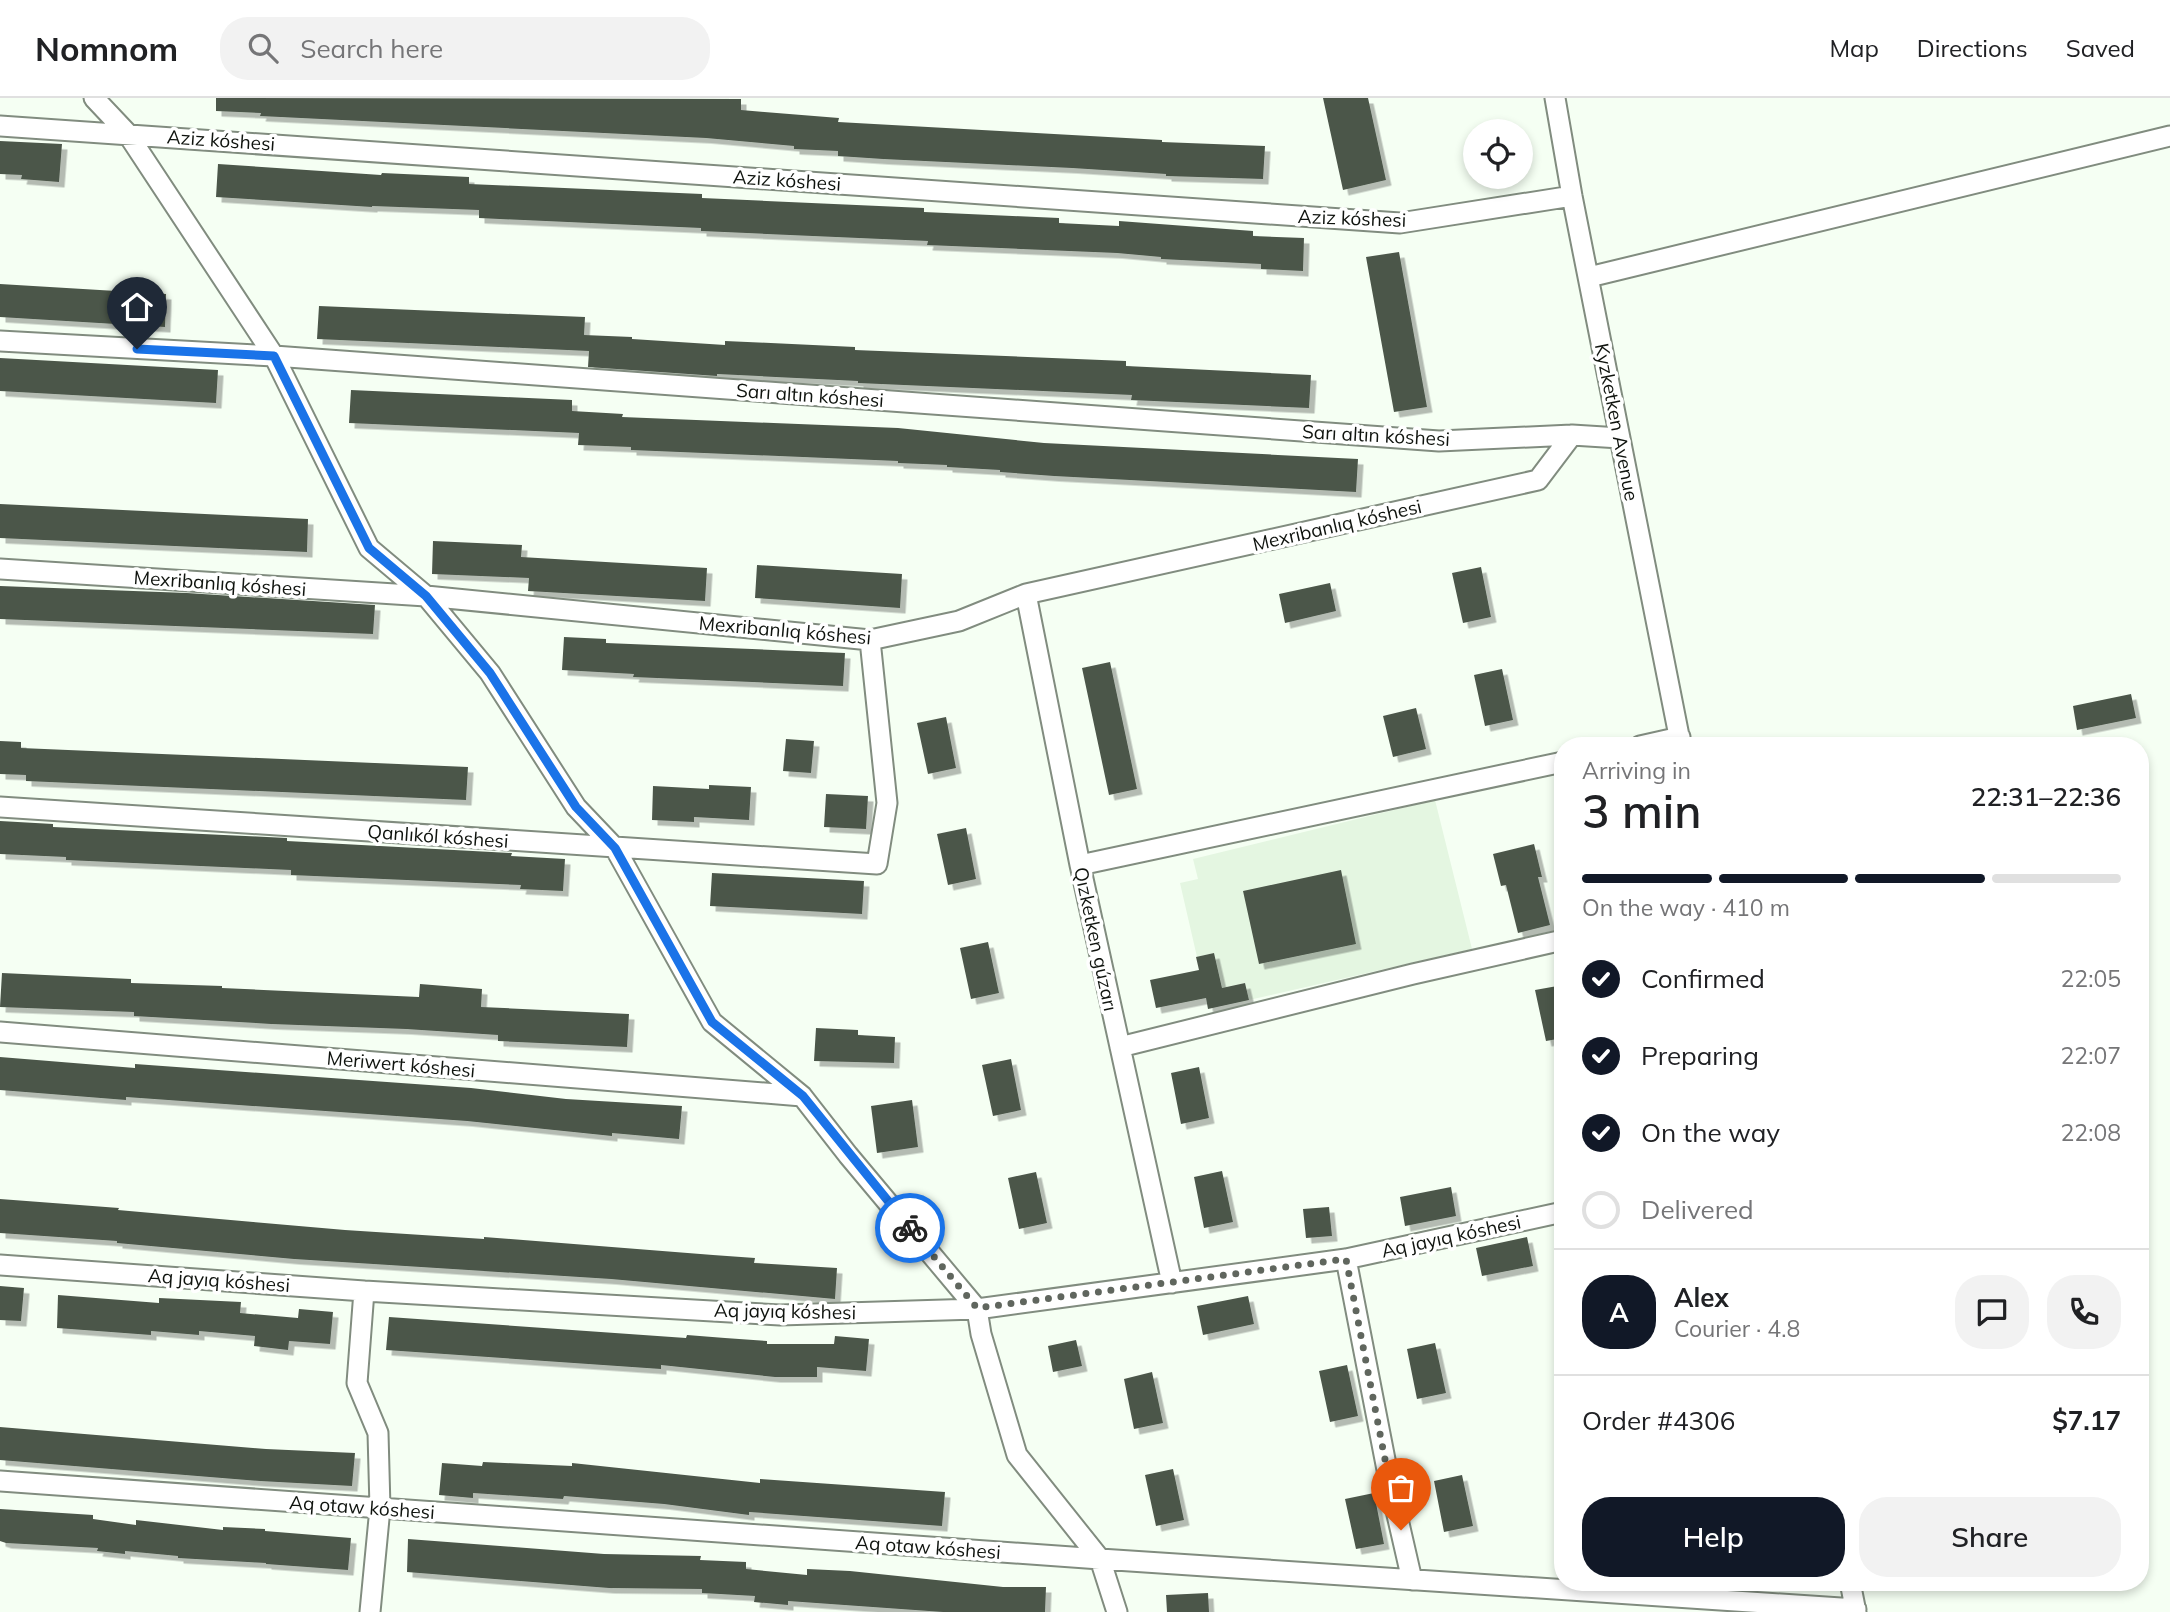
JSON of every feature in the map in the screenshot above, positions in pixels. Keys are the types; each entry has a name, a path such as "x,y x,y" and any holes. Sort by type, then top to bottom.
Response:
{"street":[{"path":"94,98 127,134 274,356 369,548 426,596 490,673 576,807 615,848 712,1022 803,1096 848,1155 977,1308 981,1334 1017,1455 1100,1559 1117,1612"},
{"name":"Kyzketken Avenue","path":"1555,98 1572,196 1680,737"},
{"name":"Aziz kóshesi","path":"0,126 1400,223 1572,196"},
{"path":"1589,277 2170,136"},
{"name":"Sarı altın kóshesi","path":"0,341 274,356 1438,441 1572,435 1620,438"},
{"name":"Mexribanlıq kóshesi","path":"0,569 426,596 870,640 959,621 1026,593 1538,480 1572,435"},
{"name":"Qızketken gúzarı","path":"1026,593 1080,865 1172,1283"},
{"name":"Qanlıkól kóshesi","path":"0,807 877,864 887,803 870,640"},
{"path":"1080,865 1554,764"},
{"path":"1120,1047 1554,942"},
{"name":"Meriwert kóshesi","path":"0,1032 803,1096"},
{"name":"Aq jayıq kóshesi","path":"0,1265 364,1291 780,1315 977,1308 1172,1283 1346,1259 1554,1214"},
{"path":"1346,1259 1389,1480 1412,1580"},
{"path":"364,1291 357,1383 378,1433 380,1508 370,1612"},
{"name":"Aq otaw kóshesi","path":"0,1481 1554,1590"},
{"name":"Aq otaw kóshesi","path":"1570,1591 1856,1611"},
{"path":"1852,1591 1856,1611"}],"shaded area":[{"path":"1435,800 1472,949 1249,1000 1245,983 1222,988 1214,953 1197,957 1180,883 1198,879 1193,859"}],"building":[{"path":"216,98 741,99 741,110 839,118 838,122 1265,146 1263,179 1166,176 1072,168 838,156 838,151 794,149 794,146 706,138 260,116 261,113 216,111"},
{"path":"1323,98 1368,98 1386,180 1343,190"},
{"path":"0,141 62,144 59,182 21,179 22,175 0,174"},
{"path":"218,164 381,175 469,177 469,184 702,194 702,198 924,208 924,212 1059,218 1059,223 1119,226 1119,221 1253,231 1253,236 1304,238 1303,271 1261,269 1261,264 1161,259 1117,253 927,245 928,241 479,218 479,210 372,207 216,197"},
{"path":"1399,252 1427,407 1394,412 1366,257"},
{"path":"0,284 166,294 165,327 0,317"},
{"path":"319,306 585,317 584,335 632,339 725,345 725,341 855,347 855,350 1126,361 1126,366 1311,375 1309,408 1131,400 1132,395 717,376 588,367 589,351 317,339"},
{"path":"0,358 218,370 216,403 0,391"},
{"path":"351,390 572,400 572,411 623,414 622,417 898,428 1044,443 1358,459 1356,492 1054,476 898,461 631,450 631,447 578,445 579,433 349,423"},
{"path":"0,504 308,519 307,552 0,538"},
{"path":"433,541 522,545 521,557 707,568 705,601 528,591 529,578 432,574"},
{"path":"757,565 902,574 900,608 755,598"},
{"path":"1481,567 1491,617 1463,623 1452,573"},
{"path":"1330,583 1336,611 1285,623 1279,594"},
{"path":"0,586 187,593 375,605 373,634 0,619"},
{"path":"564,637 606,639 606,643 845,653 843,686 633,677 634,674 562,670"},
{"path":"1110,662 1137,789 1109,795 1082,668"},
{"path":"1502,669 1513,720 1485,726 1474,675"},
{"path":"2131,694 2136,718 2077,730 2073,706"},
{"path":"1416,708 1426,749 1393,757 1383,716"},
{"path":"946,717 956,768 928,774 917,723"},
{"path":"786,739 814,741 811,773 783,771"},
{"path":"0,741 21,742 21,748 468,767 466,800 26,781 26,775 0,774"},
{"path":"709,785 751,787 749,820 694,817 694,822 652,820 653,786 709,789"},
{"path":"826,794 868,796 866,829 824,827"},
{"path":"0,821 53,824 53,827 287,838 287,841 512,853 511,856 565,859 563,891 520,889 521,885 291,875 291,870 66,860 66,857 0,854"},
{"path":"966,828 976,879 948,885 937,834"},
{"path":"1534,844 1542,877 1538,877 1550,925 1518,933 1506,885 1501,886 1493,854"},
{"path":"1341,870 1356,944 1259,964 1243,891"},
{"path":"712,873 864,881 862,914 710,906"},
{"path":"988,942 999,993 971,999 960,948"},
{"path":"1214,953 1222,988 1245,983 1249,1000 1208,1009 1206,998 1156,1008 1150,980 1199,970 1196,957"},
{"path":"2,973 131,979 131,983 419,997 420,984 482,989 481,1007 629,1014 627,1047 498,1041 498,1035 406,1029 271,1024 134,1016 134,1012 0,1007"},
{"path":"1554,987 1554,1040 1546,1041 1535,990"},
{"path":"816,1028 858,1030 858,1035 895,1037 894,1063 814,1061"},
{"path":"0,1057 135,1068 135,1064 471,1088 566,1099 682,1106 679,1139 612,1133 612,1136 467,1121 0,1090"},
{"path":"1011,1059 1021,1110 993,1116 982,1065"},
{"path":"1199,1067 1209,1118 1181,1124 1171,1073"},
{"path":"912,1100 918,1147 877,1153 871,1106"},
{"path":"1222,1171 1233,1222 1204,1228 1194,1177"},
{"path":"1036,1172 1047,1223 1019,1229 1008,1178"},
{"path":"1451,1187 1456,1216 1405,1226 1400,1197"},
{"path":"0,1199 345,1230 484,1237 755,1258 754,1263 837,1268 835,1299 611,1279 294,1259 117,1241 0,1233"},
{"path":"1329,1207 1332,1236 1306,1238 1303,1209"},
{"path":"1527,1237 1533,1266 1482,1276 1476,1248"},
{"path":"0,1286 24,1288 21,1321 0,1320"},
{"path":"58,1295 159,1303 159,1298 241,1302 240,1313 298,1318 299,1309 333,1312 330,1344 289,1341 288,1350 254,1346 255,1336 199,1331 199,1335 151,1331 151,1335 57,1328"},
{"path":"1248,1296 1254,1324 1203,1335 1197,1306"},
{"path":"389,1317 686,1338 687,1335 767,1341 767,1344 834,1344 835,1336 869,1339 866,1371 817,1367 817,1377 775,1377 661,1365 661,1369 386,1350"},
{"path":"1076,1340 1082,1366 1053,1372 1048,1346"},
{"path":"1435,1343 1446,1393 1417,1399 1407,1349"},
{"path":"1347,1365 1358,1416 1330,1422 1319,1371"},
{"path":"1152,1372 1163,1423 1134,1429 1124,1379"},
{"path":"0,1427 266,1449 355,1453 352,1486 0,1460"},
{"path":"483,1462 572,1466 572,1463 760,1483 760,1479 945,1492 942,1526 749,1512 749,1515 664,1504 564,1496 563,1499 473,1493 473,1498 439,1495 442,1463 482,1466"},
{"path":"1173,1469 1184,1520 1156,1526 1145,1475"},
{"path":"1462,1475 1473,1526 1444,1532 1434,1481"},
{"path":"1374,1493 1384,1544 1356,1549 1345,1499"},
{"path":"0,1509 93,1515 93,1519 136,1525 136,1520 223,1530 223,1527 265,1529 351,1538 348,1570 178,1558 125,1551 125,1554 97,1551 98,1548 6,1543 0,1541"},
{"path":"408,1539 604,1554 701,1556 700,1560 746,1562 746,1569 807,1575 807,1569 850,1571 1003,1587 1046,1587 1045,1612 943,1612 788,1601 788,1605 754,1602 755,1596 702,1593 702,1589 609,1588 407,1572"},
{"path":"1208,1593 1209,1612 1167,1612 1166,1595"}],"way so far":[{"path":"910,1228 977,1308 1346,1259 1401,1530"}],"route":[{"path":"137,349 274,356 369,548 426,596 490,673 576,807 615,848 712,1022 803,1096 848,1155 910,1228"}]}
